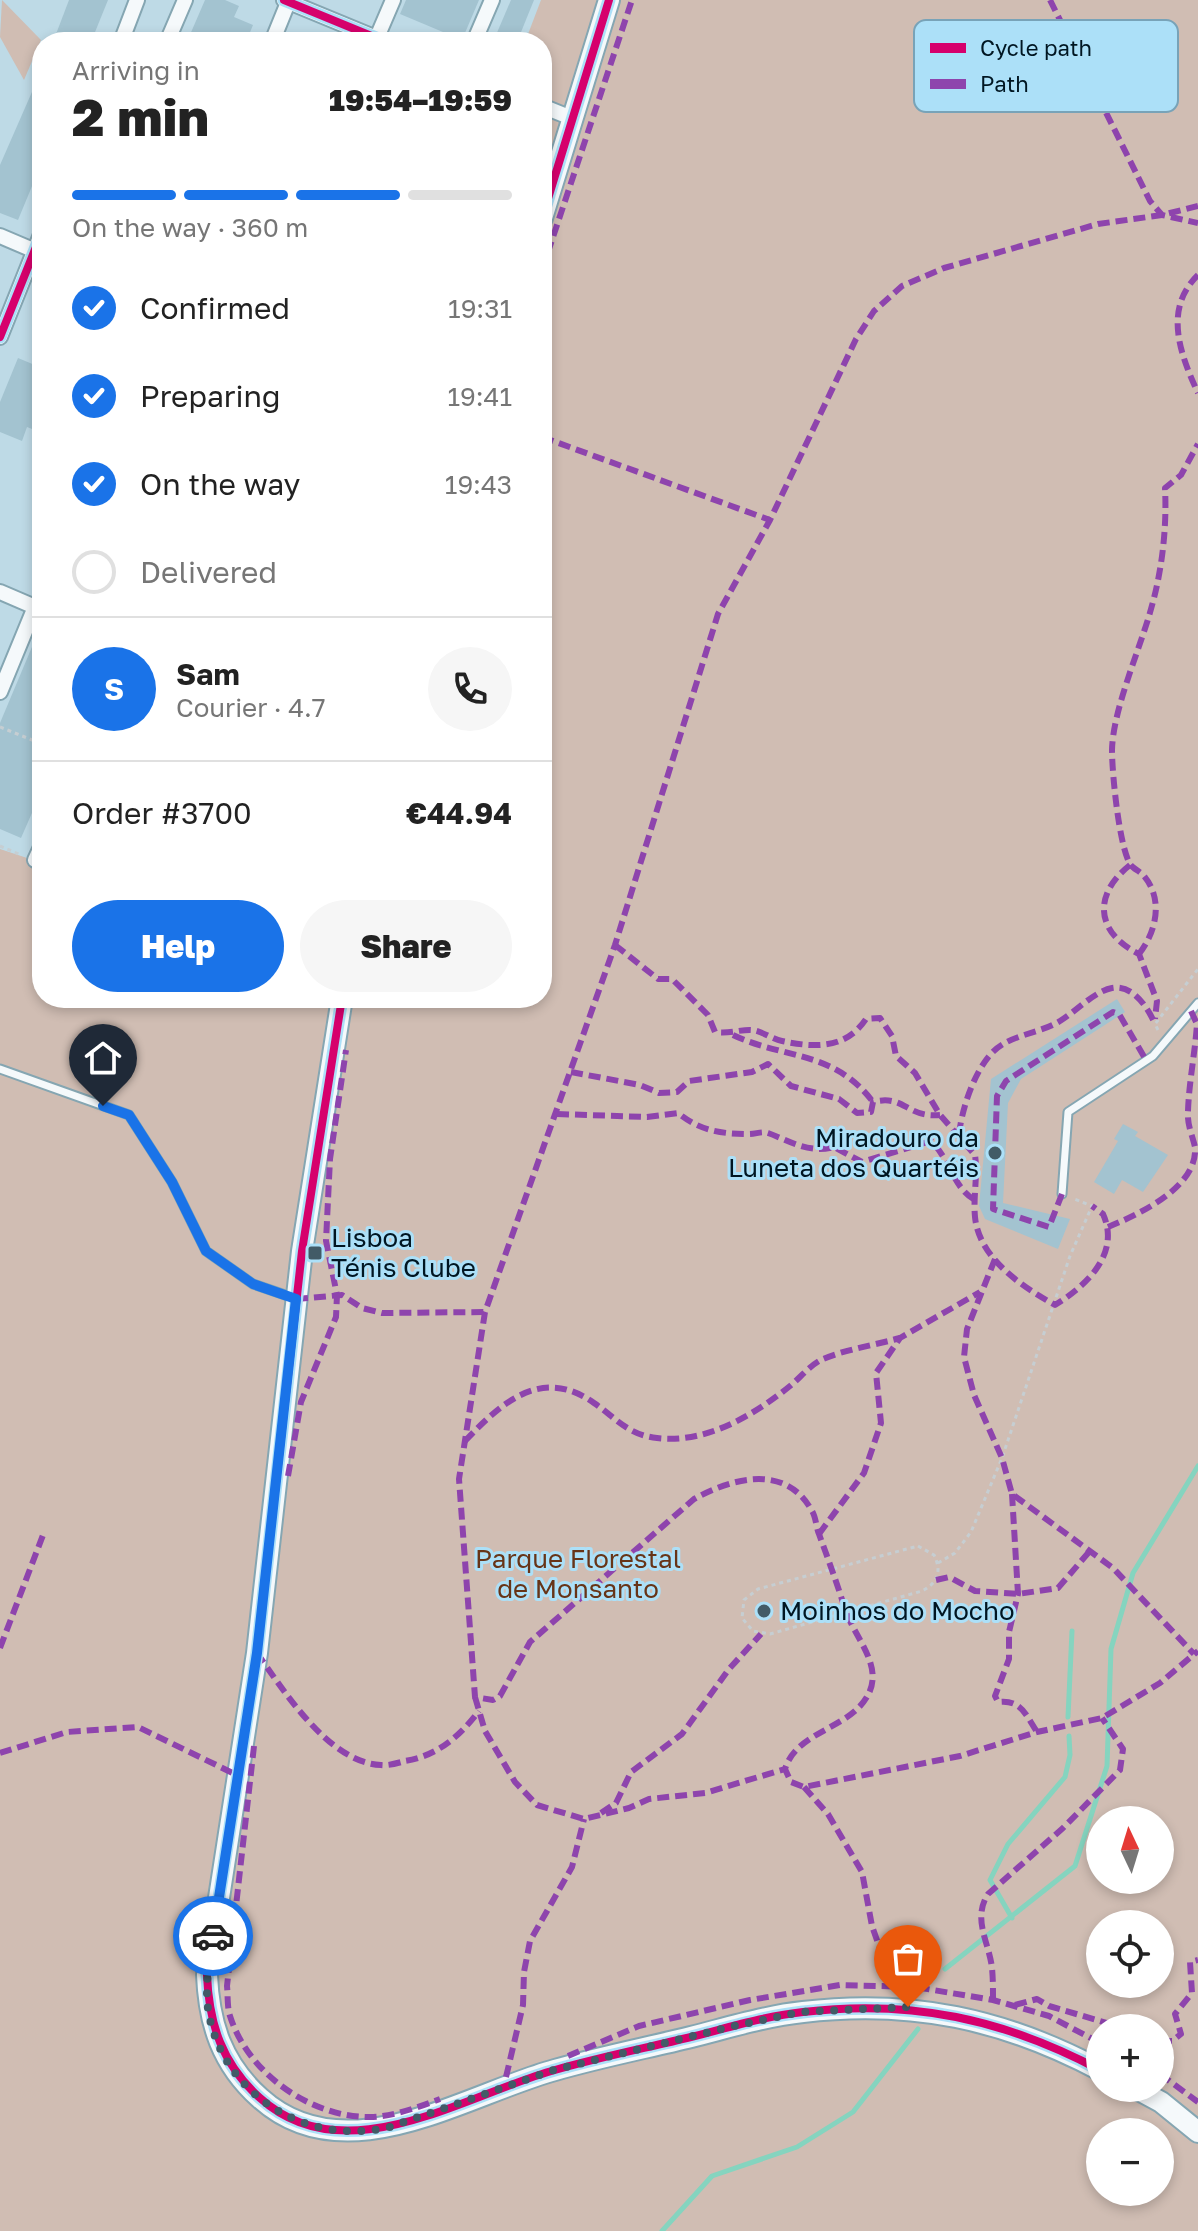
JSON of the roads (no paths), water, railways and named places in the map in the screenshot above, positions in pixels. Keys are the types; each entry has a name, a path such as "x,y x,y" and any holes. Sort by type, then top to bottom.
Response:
{"street":[{"path":"125,32 137,0"},
{"path":"171,32 185,0"},
{"path":"382,32 393,0"},
{"path":"478,32 492,0"},
{"path":"552,187 609,0"},
{"path":"276,32 287,1 358,32"},
{"path":"552,110 574,119"},
{"path":"0,236 32,249"},
{"path":"0,337 32,265"},
{"path":"0,592 32,605"},
{"path":"0,692 32,621"},
{"path":"340,1008 296,1299 257,1653 207,1975 208,2009 215,2035 246,2087 272,2110 305,2125 337,2131 373,2131 584,2063 801,2012 884,2006 946,2013 1014,2033 1086,2064"},
{"path":"1161,2102 1198,2132"}],"lane":[{"path":"1062,1194 1068,1112 1153,1056 1198,1003"},
{"path":"0,1069 129,1115 172,1182 206,1251 253,1284 296,1299"}],"waterway":[{"path":"945,1969 1075,1866 1107,1766 1111,1649 1133,1573 1198,1466"},
{"path":"1068,1717 1072,1631"},
{"path":"1012,1918 990,1880 1008,1844 1065,1777 1070,1755 1069,1736"},
{"path":"662,2231 712,2176 797,2147 853,2112 918,2029"}],"place":[{"name":"Miradouro da Luneta dos Quartéis","path":"995,1153"},
{"name":"Lisboa Ténis Clube","path":"315,1253"},
{"name":"Moinhos do Mocho","path":"764,1611"}],"park label":[{"name":"Parque Florestal de Monsanto","path":"578,1574"}]}
